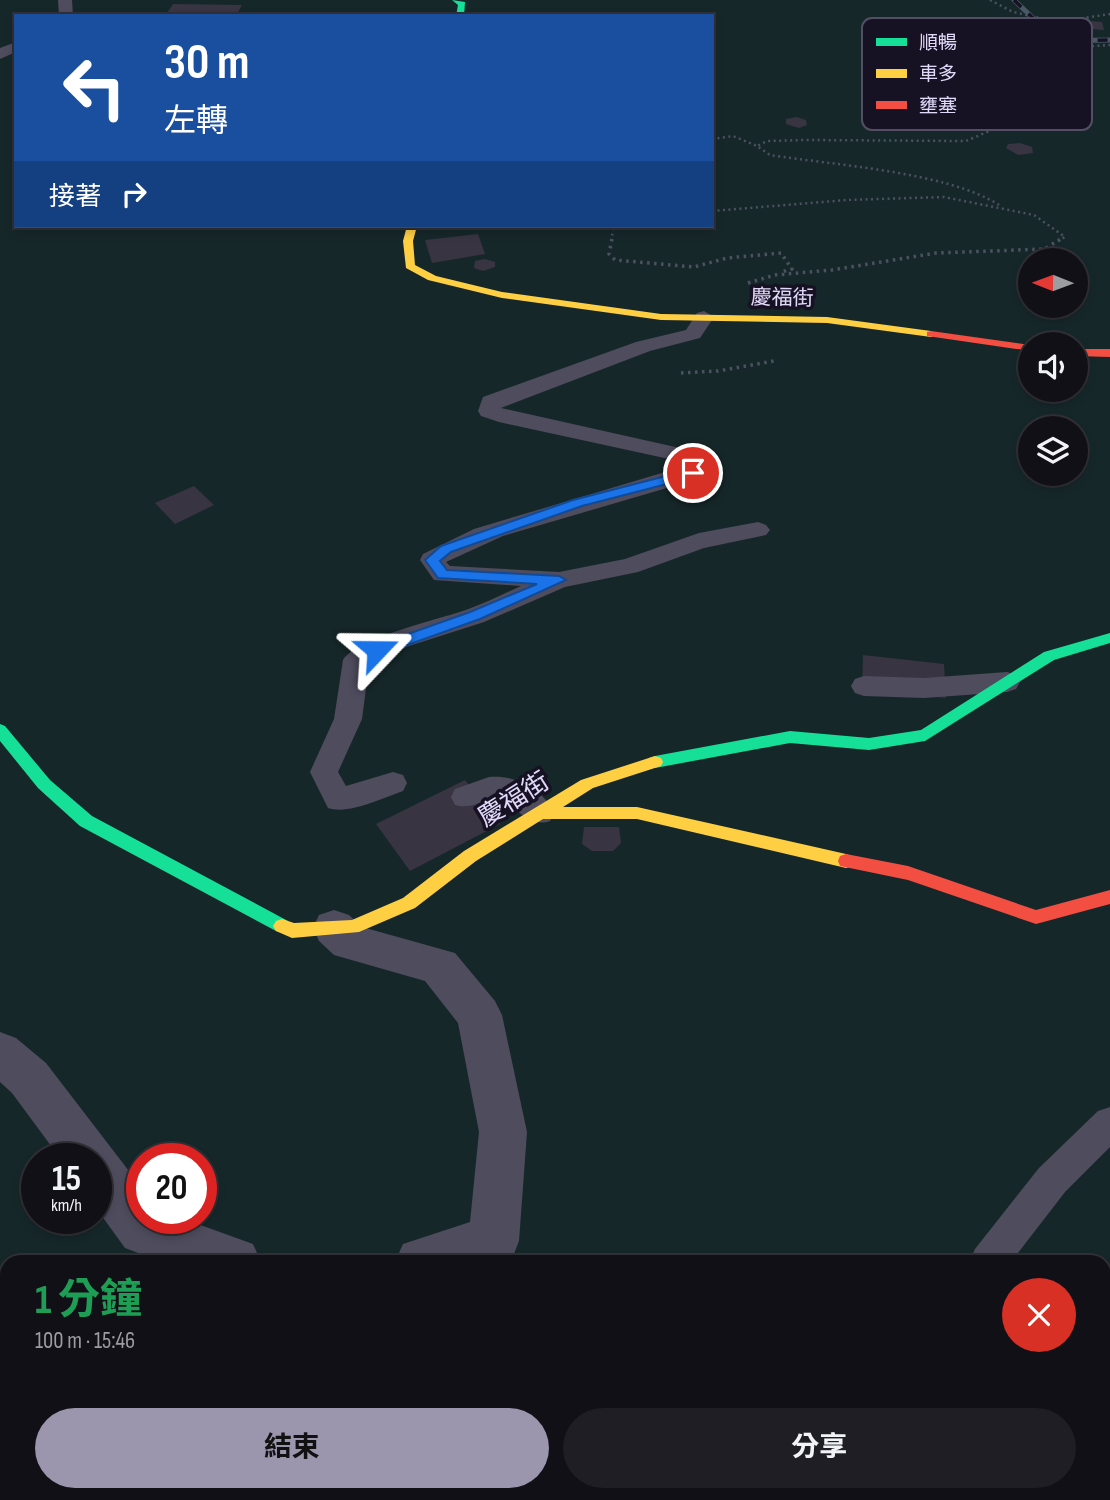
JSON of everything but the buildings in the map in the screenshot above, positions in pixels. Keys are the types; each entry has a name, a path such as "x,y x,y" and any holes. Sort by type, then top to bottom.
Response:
{"street":[{"name":"慶福街","path":"411,228 408,241 410,266 432,278 502,295 661,317 827,320 1018,346"},
{"path":"1088,352 1110,353"},
{"name":"慶福街","path":"0,730 44,785 86,821 292,931 353,927 409,903 470,856 586,784 669,758 790,737 869,744 925,735 1049,656 1110,638"},
{"path":"540,813 637,813 780,848 908,873 1035,917 1110,897"},
{"path":"334,928 348,942 439,966 479,1015 503,1132 494,1241 445,1255"},
{"path":"0,1052 29,1078 78,1143"},
{"path":"112,1189 143,1230 215,1255"}],"lane":[{"path":"559,580 443,575 432,560 446,549 488,533 578,503 693,473 706,466 704,460 507,417 489,411 491,402 643,346 693,334 704,317"},
{"path":"393,783 338,800 324,772 348,719 356,660 397,641 475,616 559,580 629,566 699,541 758,530"},
{"path":"864,686 924,688 1007,682"},
{"path":"465,797 490,786 513,788 540,813"},
{"path":"993,1255 1052,1180 1110,1123"}],"path":[{"path":"990,0 1013,12 1040,18"},
{"path":"1084,18 1110,14"},
{"path":"1092,46 1110,45"},
{"path":"757,146 767,141 806,140 966,141 992,130"},
{"path":"714,139 733,136 757,146 769,155 943,182 979,192 1002,207"},
{"path":"714,211 847,200 944,197 1034,215 1065,237 1044,249 936,253 760,279"},
{"path":"614,228 610,254 615,260 694,267 727,258 780,253 792,269 741,285"}],"shaded area":[{"path":"0,0 1110,0 1110,1255 0,1255"}],"railway":[{"path":"1014,0 1033,18"},
{"path":"1092,40 1110,40"}],"traffic: fast":[{"path":"456,0 462,4 460,14"},
{"path":"655,762 790,737 869,744 925,735 1049,656 1110,638"},
{"path":"0,730 44,784 86,821 282,926"}],"traffic: slow":[{"path":"411,228 408,241 410,266 432,278 502,295 661,317 827,320 931,334"},
{"path":"282,926 292,931 353,927 409,903 470,856 587,784 655,762"},
{"path":"540,813 637,813 846,861"}],"traffic: jam":[{"path":"931,334 1018,346"},
{"path":"1088,352 1110,353"},
{"path":"846,861 908,873 1036,917 1110,897"}],"route":[{"path":"377,650 475,616 559,580 443,575 432,560 446,549 578,503 693,473"}]}
